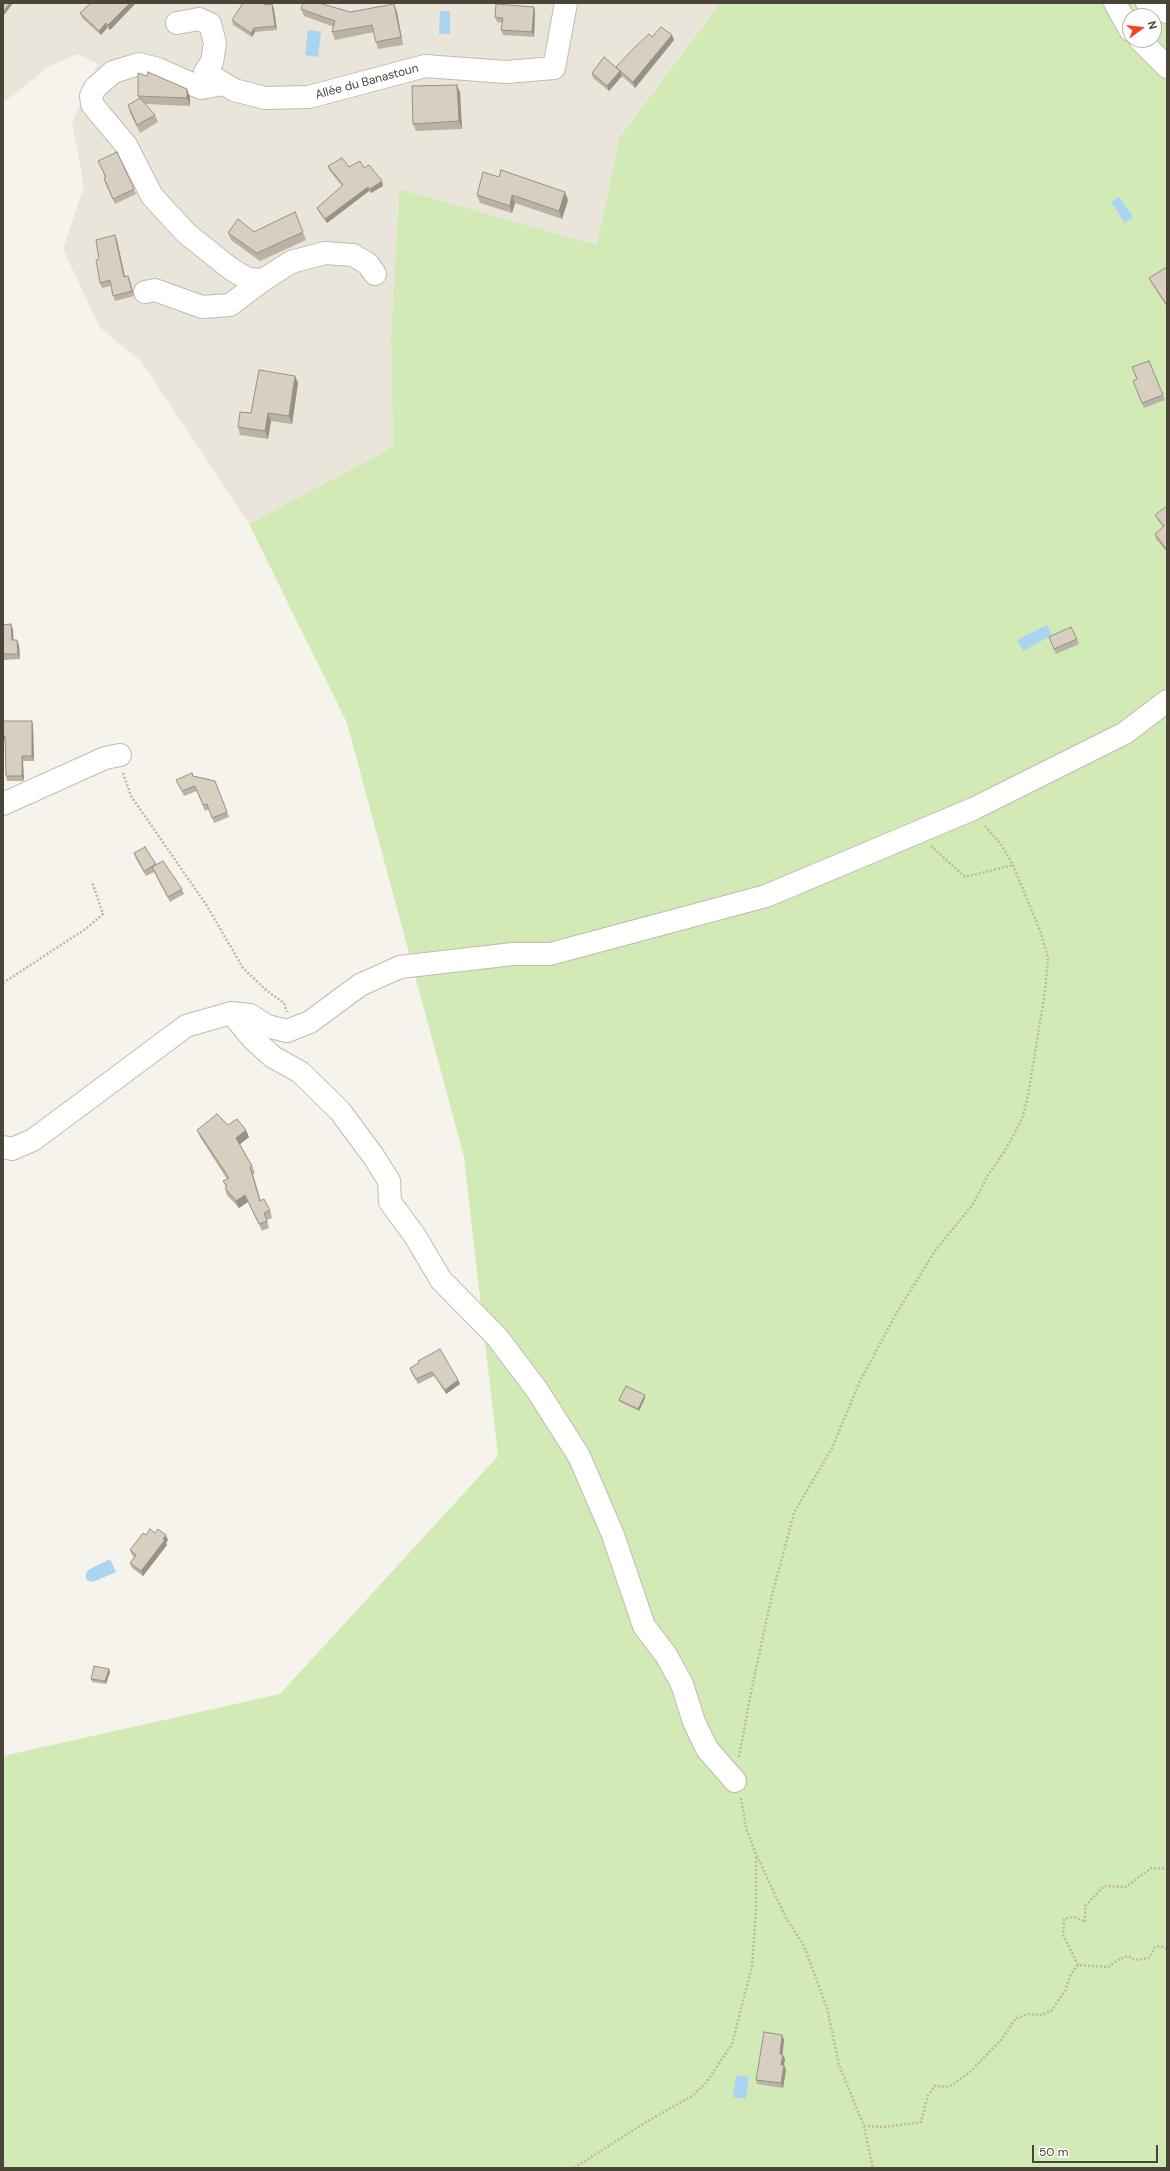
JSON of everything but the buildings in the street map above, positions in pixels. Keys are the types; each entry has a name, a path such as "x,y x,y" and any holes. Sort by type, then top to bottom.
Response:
{"street":[{"name":"Allée du Banastoun","path":"177,23 199,18 210,24 215,43 212,62 205,72 234,90 265,98 309,97 425,66 506,72 554,68 566,3"},
{"path":"1115,3 1122,16"},
{"path":"1147,3 1167,12"},
{"path":"1148,48 1167,68"},
{"path":"224,84 202,88 158,69 139,64 113,72 95,88 91,96 92,104 98,113 126,145 152,196 186,233 231,269 248,279 263,280"},
{"path":"146,292 155,290 202,307 230,305 263,280 291,262 324,253 353,255 368,264 375,274"},
{"path":"3,1147 12,1149 33,1140 186,1026 231,1013 250,1015 267,1026 287,1031 310,1022 360,985 400,967 513,954 550,954 632,934 766,896 973,809 1125,732 1167,701"},
{"path":"3,804 105,758 118,755"},
{"path":"231,1013 253,1040 273,1057 300,1072 340,1111 374,1157 389,1181 390,1202 414,1236 441,1280 497,1337 537,1390 579,1456 613,1535 644,1626 666,1655 682,1684 694,1722 707,1749 735,1781"}],"path":[{"path":"118,755 132,796 207,906 243,968 266,990 284,1003 294,1029"},
{"path":"873,2168 864,2126 839,2065 827,2008 804,1946 786,1918 756,1854 746,1828 741,1797 735,1781 752,1687 772,1595 794,1514 832,1448 860,1381 896,1314 935,1251 973,1204 1022,1119 1035,1060 1046,992 1048,958 1038,926 1013,865 1001,844 973,809"},
{"path":"916,833 965,877 1013,865"},
{"path":"3,983 88,928 103,914 92,882"},
{"path":"574,2168 646,2122 692,2096 706,2083 732,2044 752,1966 756,1910 756,1854"},
{"path":"1078,1964 1064,1935 1064,1919 1074,1917 1085,1922 1085,1906 1104,1886 1126,1887 1151,1868 1167,1868"},
{"path":"1078,1964 1108,1967 1118,1960 1128,1956 1135,1960 1148,1958 1155,1947 1160,1946 1167,1949"},
{"path":"864,2126 884,2127 921,2122 928,2094 935,2086 949,2087 970,2072 1002,2039 1015,2019 1028,2014 1041,2015 1051,2011 1065,1991 1071,1974 1078,1964"}],"shaded area":[{"path":"3,3 720,3 619,138 597,245 399,189 391,337 393,447 249,524 141,361 100,328 63,249 84,186 72,123 98,64 78,54 51,65 3,103"}],"green space":[{"path":"720,3 1167,3 1167,2168 3,2168 3,1756 280,1694 498,1456 464,1157 347,723 249,524 393,447 391,337 399,189 597,245 619,138"}],"water":[{"path":"440,11 450,11 450,34 439,34"},
{"path":"308,30 321,32 318,57 305,55"},
{"path":"1119,197 1133,217 1125,223 1111,202"},
{"path":"1047,625 1052,635 1023,651 1017,640"},
{"path":"110,1559 116,1572 93,1582 87,1580 85,1576 88,1570"},
{"path":"736,2075 749,2077 746,2099 733,2097"}]}
